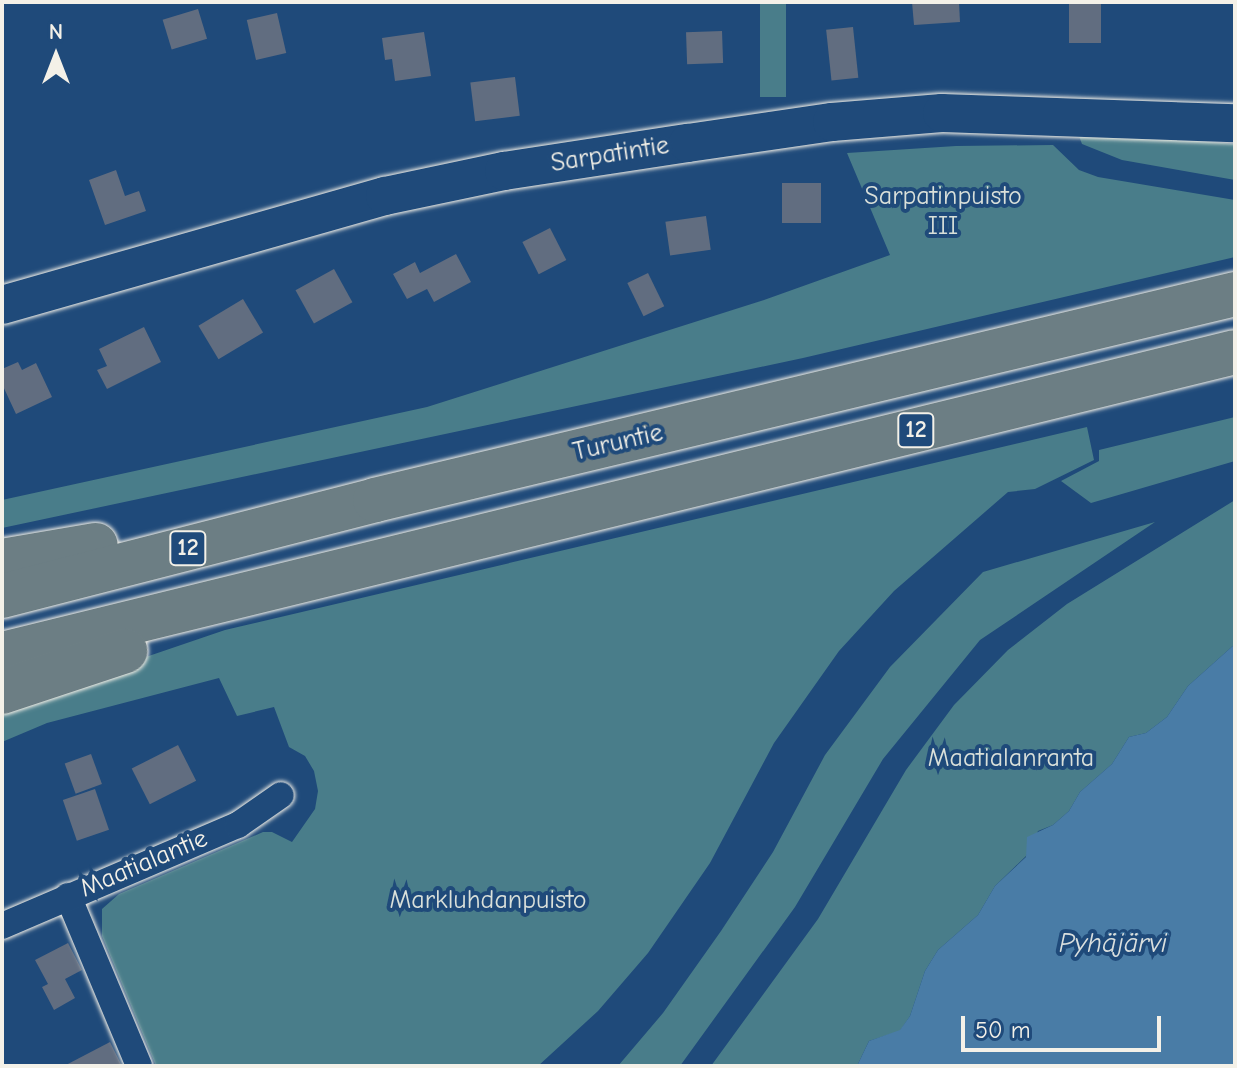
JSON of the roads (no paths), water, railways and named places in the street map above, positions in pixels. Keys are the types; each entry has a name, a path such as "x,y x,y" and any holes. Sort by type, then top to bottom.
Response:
{"highway":[{"name":"Turuntie","path":"2,596 375,500 1235,294"},
{"name":"12","path":"2,654 1235,352"},
{"path":"2,561 375,500"},
{"path":"2,692 598,508"}],"main road":[{"name":"Sarpatintie","path":"2,305 385,196 504,171 688,143 832,122 942,113 1235,123"}],"street":[{"name":"Maatialantie","path":"2,926 238,825 281,795"},
{"path":"68,896 139,1066"}],"water":[{"name":"Pyhäjärvi","path":"1235,644 1235,1066 857,1066 869,1041 900,1030 910,1016 925,971 938,950 978,915 995,886 1026,857 1027,837 1053,825 1069,811 1080,792 1112,764 1129,737 1146,733 1167,717 1188,686"}],"park label":[{"name":"Sarpatinpuisto III","path":"943,212"},
{"name":"Maatialanranta","path":"1011,759"},
{"name":"Markluhdanpuisto","path":"488,901"}]}
